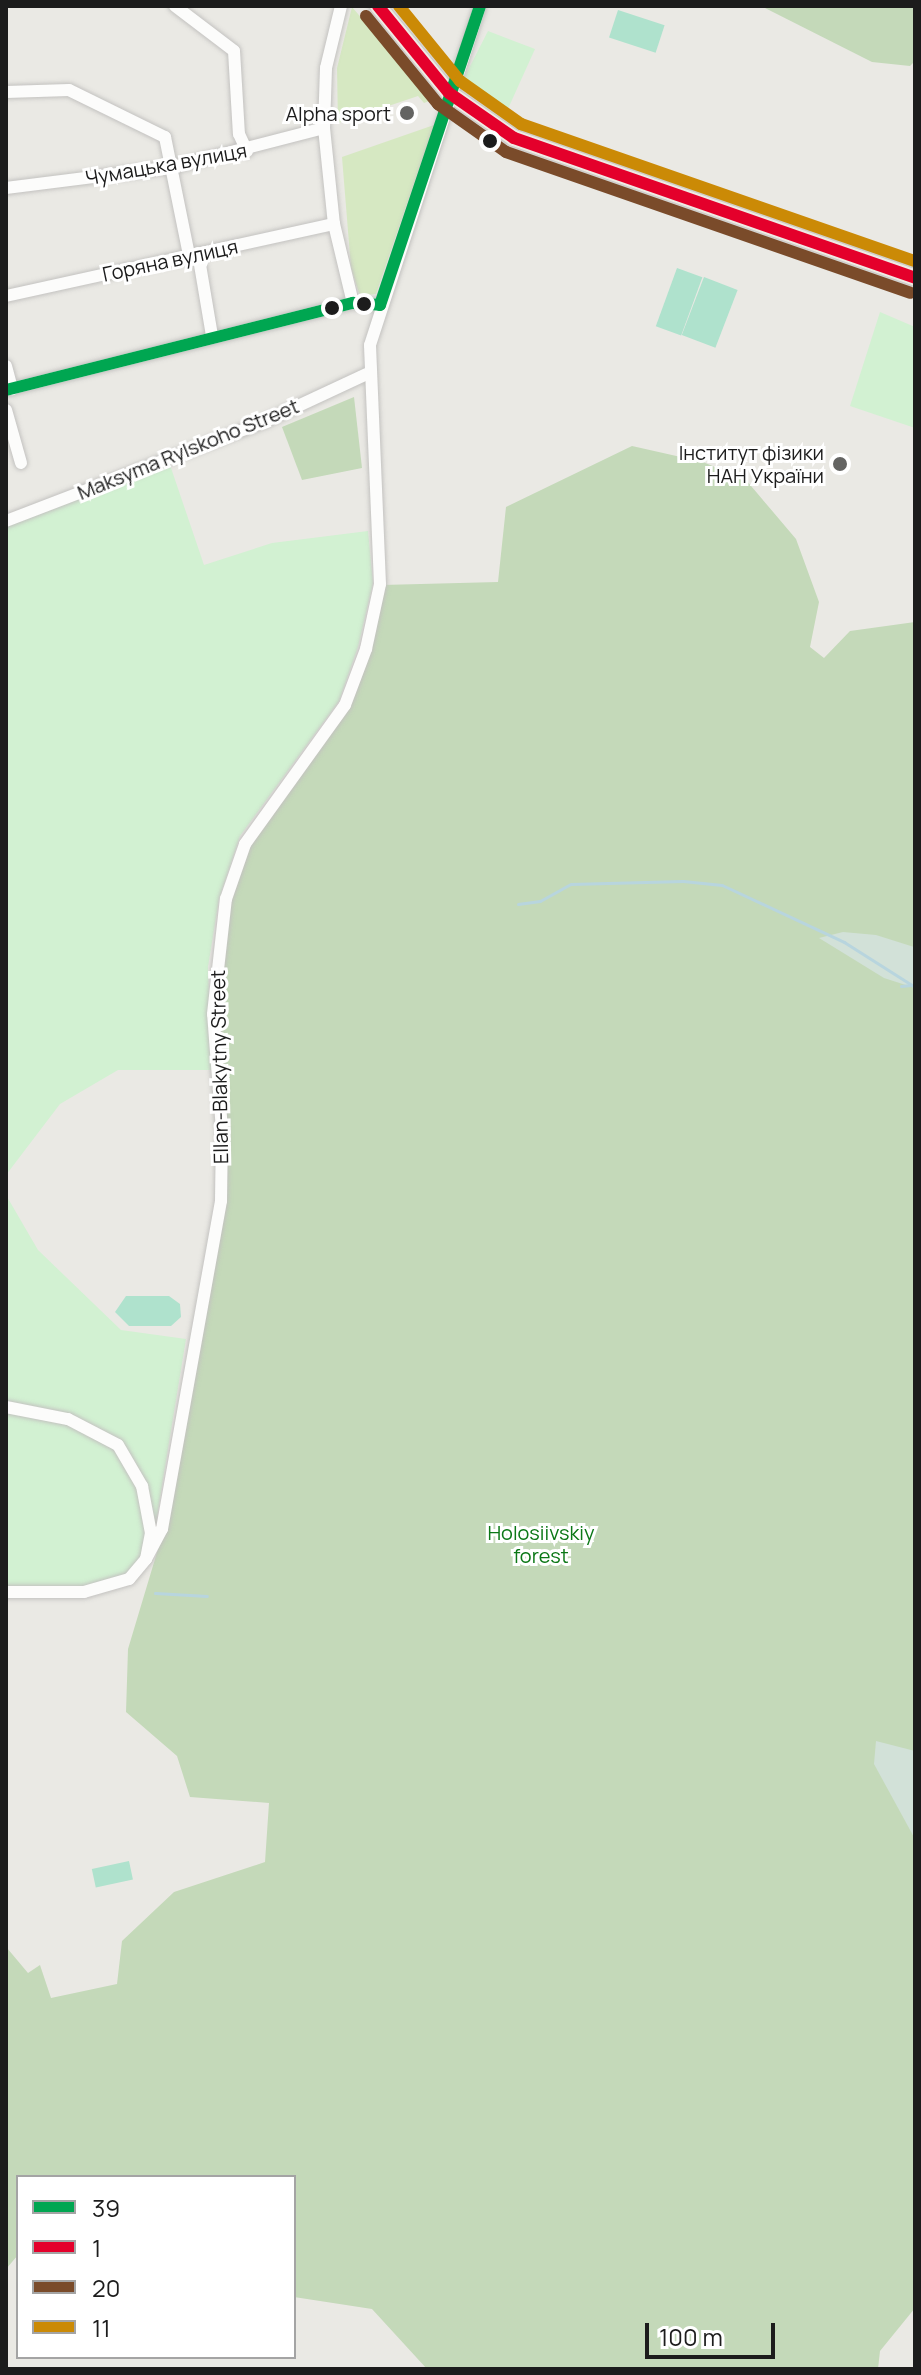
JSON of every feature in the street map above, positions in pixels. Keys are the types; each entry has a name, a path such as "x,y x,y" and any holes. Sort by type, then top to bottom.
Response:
{"main road":[{"path":"378,6 449,93 496,128 541,150 915,278"}],"street":[{"path":"175,6 234,51 239,134 247,151"},
{"path":"341,6 326,68 324,128 334,224 353,303"},
{"name":"Ellan-Blakytny Street","path":"146,1559 162,1529 221,1201 222,1130 213,1014 226,899 245,844 345,705 366,649 380,584 367,374 380,305 480,6"},
{"path":"6,92 59,89 90,96 165,137 212,336"},
{"name":"Чумацька вулиця","path":"6,188 173,167 247,151 324,128"},
{"name":"Горяна вулиця","path":"6,296 334,224"},
{"path":"6,366 9,390 212,336 353,303 380,305"},
{"name":"Maksyma Rylskoho Street","path":"6,521 266,421 367,374"},
{"path":"6,410 21,463"},
{"path":"6,1407 68,1419 118,1445 142,1486 151,1533 146,1559 129,1579 84,1592 6,1592"}],"green space":[{"path":"761,6 915,6 915,61 910,66 872,62"},
{"path":"352,7 432,100 424,103 418,96 338,123 337,68"},
{"path":"618,10 665,25 656,53 609,38"},
{"path":"488,31 535,49 507,111 476,94 464,78"},
{"path":"434,125 376,294 360,296 351,268 342,157"},
{"path":"677,268 702,277 681,335 656,326"},
{"path":"704,277 738,290 715,348 682,335"},
{"path":"880,312 915,327 915,428 850,406"},
{"path":"354,397 362,468 302,480 282,427"},
{"name":"Holosiivskiy forest","path":"632,446 703,462 746,480 796,539 819,602 810,647 824,658 850,631 915,622 915,2308 880,2351 878,2369 427,2369 372,2309 296,2297 296,2175 16,2175 16,2257 6,2269 7,1948 28,1973 40,1965 51,1998 117,1984 122,1941 174,1892 265,1862 269,1803 190,1797 177,1756 126,1712 128,1649 164,1529 224,1201 216,1014 230,900 248,845 348,706 382,585 498,582 506,507"},
{"path":"169,462 204,565 272,543 368,531 373,583 358,647 339,701 240,836 219,899 208,967 212,1070 118,1070 60,1104 6,1175 6,524"},
{"path":"6,1195 38,1250 121,1330 186,1339 153,1541 127,1576 84,1588 6,1588"},
{"path":"126,1296 169,1296 180,1304 181,1317 171,1326 129,1326 115,1312"},
{"path":"129,1861 133,1880 96,1887 92,1869"}],"shaded area":[{"path":"843,932 876,935 914,947 915,988 884,978 819,938"},
{"path":"876,1741 915,1751 915,1839 874,1764"}],"waterway":[{"path":"518,904 540,901 571,884 683,881 722,885 844,942 915,987"},
{"path":"901,986 911,985"},
{"path":"155,1593 207,1596"}],"transit line":[{"name":"1","path":"378,6 449,93 514,138 915,278"},
{"name":"11","path":"399,6 460,81 521,124 915,261"},
{"name":"39","path":"380,305 480,6"},
{"name":"20","path":"366,16 438,104 506,152 910,293"},
{"name":"39","path":"6,390 353,303 380,305"}],"place":[{"name":"Alpha sport","path":"407,113"},
{"name":"Інститут фізики НАН України","path":"840,464"}]}
